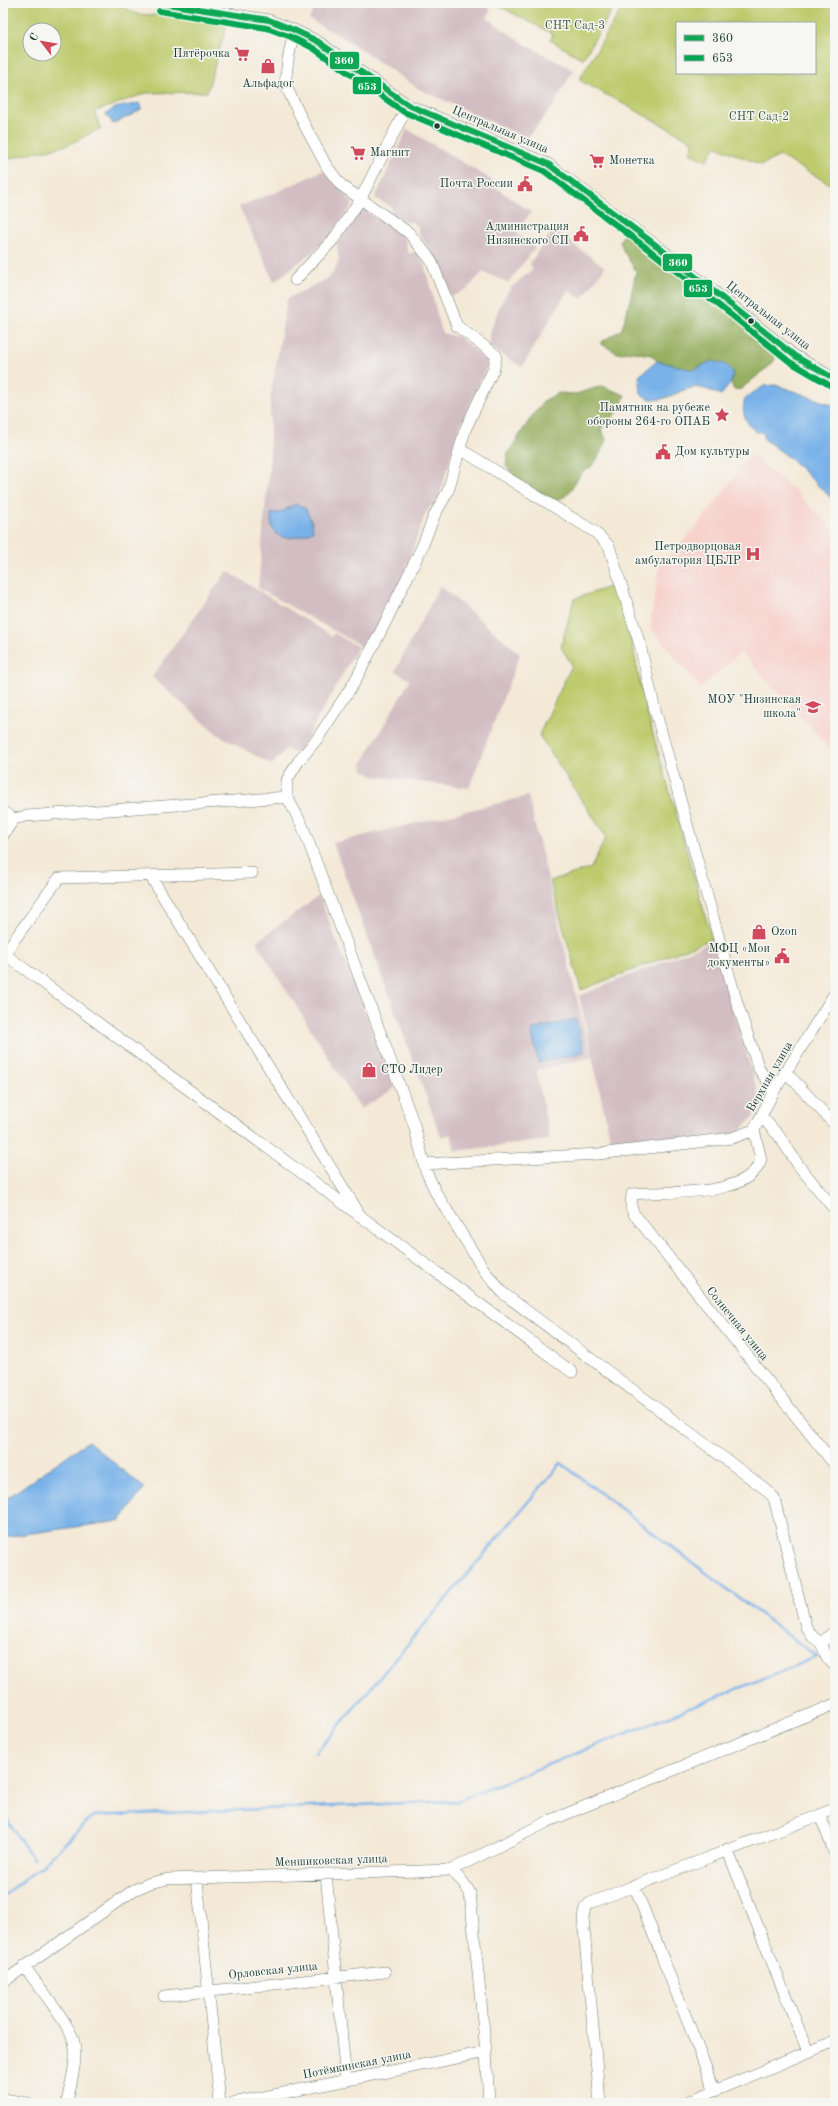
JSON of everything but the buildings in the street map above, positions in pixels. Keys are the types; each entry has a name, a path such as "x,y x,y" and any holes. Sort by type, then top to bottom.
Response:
{"street":[{"name":"Центральная улица","path":"160,3 269,20 294,30 317,41 408,105 548,164 657,246 795,356 812,368 835,379"},
{"path":"294,30 285,84 305,126 328,167 341,185 359,201 409,233 431,260 456,326 496,355 494,368 465,430 448,491 434,516 422,547 354,683 317,739 298,762 287,780 287,797 302,825 378,1025 414,1125 425,1164 439,1199 486,1273 504,1294 774,1498 806,1627 813,1637 821,1643 827,1657 835,1666"},
{"path":"295,280 333,240 359,201 408,105"},
{"path":"460,449 595,532 609,546 640,645 686,821 737,1003 758,1069 774,1091"},
{"path":"3,835 14,820 26,816 287,797"},
{"path":"3,812 14,820"},
{"path":"252,874 59,878 4,954 572,1372"},
{"path":"151,877 364,1220"},
{"name":"Верхняя улица","path":"632,1194 711,1191 742,1181 756,1170 761,1159 760,1148 754,1130 774,1091 835,992"},
{"path":"786,1072 835,1125"},
{"path":"762,1117 779,1136 799,1166 835,1210"},
{"path":"425,1164 598,1154 732,1138 754,1130"},
{"name":"Солнечная улица","path":"632,1194 631,1207 634,1214 835,1465"},
{"path":"821,1643 835,1631"},
{"path":"489,2103 486,2052 470,1893 463,1882 451,1870 549,1821 835,1704"},
{"path":"600,2103 583,1918 585,1908 590,1903 634,1885 835,1808"},
{"path":"820,1815 835,1854"},
{"path":"728,1849 808,2052"},
{"name":"Меншиковская улица","path":"3,1982 134,1890 150,1883 168,1879 451,1870"},
{"path":"326,1874 346,2080"},
{"path":"197,1879 220,2103"},
{"path":"634,1885 715,2091"},
{"path":"24,1966 68,2029 74,2042 75,2055 66,2103"},
{"name":"Орловская улица","path":"164,1996 385,1972"},
{"path":"685,2103 835,2041"},
{"name":"Потёмкинская улица","path":"233,2103 486,2052"},
{"path":"3,2098 27,2103"}],"shaded area":[{"path":"318,3 480,3 491,10 487,18 521,42 573,70 554,105 527,138 419,89 347,40 309,19"},
{"path":"407,129 492,180 492,185 531,212 516,233 535,248 508,283 483,272 467,289 451,297 438,264 418,231 418,226 413,222 406,222 391,213 392,207 375,198"},
{"path":"326,169 353,204 327,240 274,282 239,206 277,192"},
{"path":"361,207 404,236 408,253 419,252 424,263 442,333 459,337 489,362 458,431 439,497 426,512 402,578 366,649 258,588 270,455 270,401 287,299 330,277 339,261 337,244"},
{"path":"553,230 605,267 582,299 568,290 522,367 489,347 489,336 499,307 510,288 533,269 530,263"},
{"path":"751,455 792,488 835,533 835,754 741,652 701,688 650,628 659,567 701,521"},
{"path":"227,571 332,636 334,633 358,647 298,754 286,749 272,765 217,734 152,677"},
{"path":"440,586 520,654 469,788 373,776 363,770 362,763 410,680 395,671"},
{"path":"528,796 591,1057 536,1070 550,1140 455,1151 451,1134 441,1137 333,843"},
{"path":"319,896 395,1088 361,1109 256,942"},
{"path":"714,941 760,1100 756,1114 742,1129 731,1135 612,1147 579,996"}],"green space":[{"path":"3,3 114,3 137,14 228,20 207,92 146,93 94,112 101,128 68,145 3,160"},
{"name":"СНТ Сад-3","path":"493,3 616,3 583,59 550,40 553,34"},
{"name":"СНТ Сад-2","path":"625,3 835,3 835,187 780,156 761,165 716,146 706,161 690,153 694,142 579,80"},
{"path":"626,231 633,233 674,265 774,349 775,359 772,364 741,389 734,390 731,383 733,372 711,361 694,370 657,361 651,355 634,352 617,353 600,343 622,329 630,300 636,271 623,250 620,241"},
{"path":"602,386 625,395 616,413 601,429 606,439 598,457 591,467 581,474 568,494 554,501 514,476 506,466 508,453 532,416 545,400 559,393 576,394"},
{"path":"615,585 628,621 643,699 712,939 581,990 550,881 591,868 606,837 539,735 572,665 561,647 574,599"}],"water":[{"path":"139,103 142,108 139,111 113,124 106,114 115,108"},
{"path":"657,361 694,370 711,361 725,364 733,372 731,383 721,395 706,389 691,388 666,398 654,400 641,394 639,376"},
{"path":"776,385 835,406 835,502 791,459 763,438 765,435 759,431 757,433 747,421 744,413 745,398 764,386"},
{"path":"295,504 305,508 312,522 313,531 290,538 279,536 272,527 271,514 282,512"},
{"path":"576,1019 584,1052 539,1063 531,1030"},
{"path":"88,1441 144,1488 120,1521 3,1537 3,1501"}],"waterway":[{"path":"3,1896 42,1866 93,1816 457,1801 817,1657 561,1463 316,1753"},
{"path":"3,1813 33,1859"}],"transit line":[{"name":"360","path":"160,3 269,20 294,30 317,41 408,105 548,164 657,246 795,356 835,379"},
{"name":"653","path":"159,11 267,28 291,37 313,48 404,112 544,171 652,252 790,362 831,386"}],"place":[{"name":"Пятёрочка","path":"242,54"},
{"name":"Альфадог","path":"268,66"},
{"name":"Магнит","path":"358,153"},
{"name":"Монетка","path":"597,161"},
{"name":"Почта России","path":"525,184"},
{"name":"Администрация Низинского СП","path":"581,234"},
{"name":"Памятник на рубеже обороны 264-го ОПАБ","path":"722,415"},
{"name":"Дом культуры","path":"663,452"},
{"name":"Петродворцовая амбулатория ЦБЛР","path":"753,554"},
{"name":"МОУ \"Низинская школа\"","path":"813,707"},
{"name":"Ozon","path":"759,932"},
{"name":"МФЦ «Мои документы»","path":"782,956"},
{"name":"СТО Лидер","path":"369,1070"}]}
